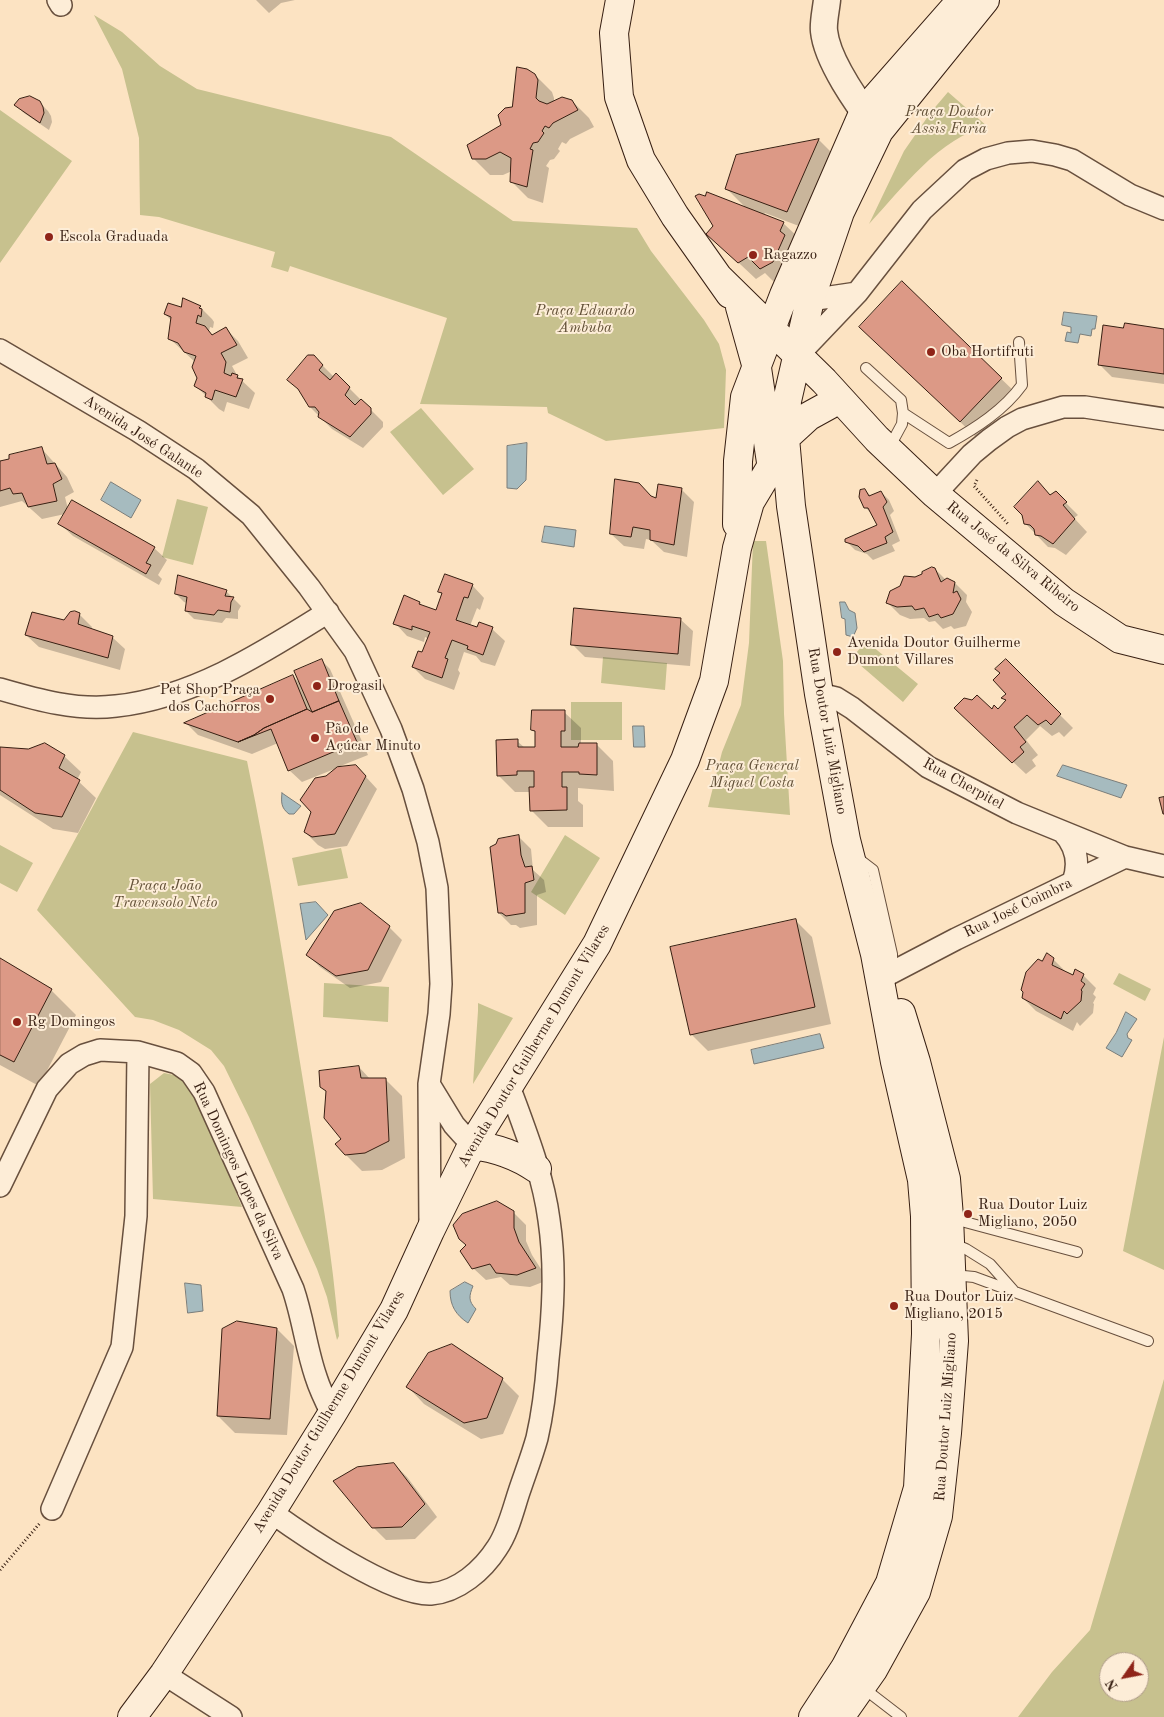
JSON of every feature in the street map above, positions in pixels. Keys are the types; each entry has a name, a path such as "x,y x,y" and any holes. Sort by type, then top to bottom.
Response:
{"main road":[{"path":"620,0 614,33 619,97 641,160 675,216 719,278 740,303 764,348 795,364"},
{"name":"Avenida Doutor Guilherme Dumont Vilares","path":"737,548 738,462 745,397 784,295 872,121 962,0"},
{"name":"Avenida Doutor Guilherme Dumont Vilares","path":"785,438 787,401 810,300 872,121 985,0"},
{"path":"740,303 784,295 810,300"},
{"path":"740,303 764,348"},
{"name":"Avenida Doutor Guilherme Dumont Vilares","path":"132,1717 164,1674 271,1512 394,1310 472,1145 597,944 685,760 714,681 737,548 750,502 771,467 764,348"},
{"name":"Rua José da Silva Ribeiro","path":"795,364 829,405 882,444"},
{"name":"Rua José da Silva Ribeiro","path":"795,364 824,380 882,444 935,494 1064,602 1120,639 1164,650"},
{"path":"771,467 785,438 809,416 829,405"},
{"name":"Rua Doutor Luiz Migliano","path":"785,438 791,506 819,694 849,850 880,970 895,1062 922,1180 925,1216 926,1334 918,1488 890,1582 845,1668 813,1717"},
{"name":"Rua Doutor Luiz Migliano","path":"771,467 791,506"},
{"name":"Rua Doutor Luiz Migliano","path":"840,1717 862,1687 916,1592 938,1516 954,1341 946,1179 916,1062 880,970"},
{"path":"472,1145 505,1151 537,1169"}],"street":[{"path":"827,0 824,31 831,55 845,82 872,121"},
{"path":"795,364 857,293 922,210 965,170 986,159 1008,153 1032,151 1055,155 1072,160 1130,195 1164,209"},
{"path":"810,300 857,293"},
{"name":"Avenida José Galante","path":"0,350 138,431 196,469 250,515 328,612 355,651 391,729 413,789 428,842 437,888 441,984 439,1014 429,1084 430,1231"},
{"path":"935,494 983,444 1022,419 1063,407 1084,407 1164,420"},
{"path":"0,690 46,702 82,706 115,706 152,700 243,663 328,612"},
{"name":"Rua Cherpitel","path":"819,694 836,698 852,708 928,767 1017,813 1125,857"},
{"path":"1063,832 1070,839 1077,859 1076,875 1073,882"},
{"path":"1125,857 1164,866"},
{"name":"Rua José Coimbra","path":"880,970 956,939 1125,857"},
{"name":"Rua Domingos Lopes da Silva","path":"0,1186 47,1089 69,1064 84,1055 100,1050 138,1052 177,1063 192,1073 204,1092 293,1289 316,1378 332,1414"},
{"path":"52,1509 122,1347 136,1216 138,1052"},
{"path":"429,1084 454,1125 472,1145"},
{"path":"271,1512 306,1538 386,1582 411,1591 430,1594 446,1591 457,1586 478,1571 497,1548 508,1525 536,1439 546,1379 552,1325 554,1278 549,1218 534,1155 509,1086"},
{"path":"164,1674 232,1717"}],"lane":[{"path":"903,413 950,444 970,432 1012,399 1022,385 1019,342"},
{"path":"866,368 901,400 902,424 882,444"},
{"path":"950,1230 1077,1252"},
{"path":"950,1230 966,1249 990,1264 1014,1291"},
{"path":"952,1275 974,1277 1148,1341"},
{"path":"862,1687 901,1717"}],"path":[{"path":"981,472 974,486 1014,530"},
{"path":"0,1570 52,1509"}],"green space":[{"name":"Praça Eduardo Ambuba","path":"94,15 122,32 160,66 197,89 391,137 513,221 637,228 651,251 704,320 719,344 726,370 724,428 606,441 548,413 547,407 420,404 447,318 290,266 288,272 271,267 275,252 159,217 140,215 139,138 122,69"},
{"name":"Praça Doutor Assis Faria","path":"948,92 988,127 971,132 954,141 922,166 869,224 904,151 931,112"},
{"path":"0,110 72,161 0,263"},
{"path":"421,408 474,469 443,495 390,432"},
{"path":"177,499 208,507 193,565 162,557"},
{"name":"Praça General Miguel Costa","path":"753,541 766,541 783,661 790,815 708,807 722,752 741,705 749,643"},
{"path":"866,641 918,684 903,702 852,658"},
{"path":"603,657 667,663 665,690 601,683"},
{"path":"571,702 622,702 622,740 571,740"},
{"name":"Praça João Travensolo Neto","path":"133,732 247,761 278,927 325,1214 339,1336 337,1340 327,1297 317,1269 224,1066 211,1050 179,1030 153,1020 135,1017 37,910"},
{"path":"565,835 600,858 565,915 531,892"},
{"path":"0,845 33,863 17,892 0,883"},
{"path":"341,848 348,878 298,886 292,858"},
{"path":"1119,973 1151,989 1145,1001 1113,984"},
{"path":"324,983 389,987 388,1022 323,1017"},
{"path":"478,1003 513,1018 473,1084 478,1011"},
{"path":"1164,1037 1164,1270 1123,1251"},
{"path":"164,1073 184,1077 201,1105 242,1207 153,1199 150,1084"},
{"path":"1164,1379 1164,1717 1018,1717 1052,1672 1090,1630"}],"shaded area":[{"path":"1064,312 1097,316 1095,329 1092,329 1091,336 1080,334 1078,343 1065,341 1067,332 1071,333 1071,327 1062,325"},
{"path":"527,443 526,480 517,489 507,488 507,446"},
{"path":"111,482 141,500 131,518 101,500"},
{"path":"545,526 576,530 574,547 542,542"},
{"path":"840,602 845,602 849,610 855,613 857,628 853,637 846,635 845,619 842,618"},
{"path":"633,726 644,726 645,747 634,747"},
{"path":"1063,765 1127,785 1121,798 1057,776"},
{"path":"282,793 301,806 294,814 289,814 283,807"},
{"path":"316,902 328,915 306,940 300,904"},
{"path":"1126,1012 1137,1019 1127,1034 1128,1038 1132,1040 1122,1057 1106,1048"},
{"path":"820,1034 824,1048 754,1064 751,1050"},
{"path":"465,1282 473,1286 470,1298 476,1309 468,1323 454,1310 450,1296 450,1291"},
{"path":"185,1283 201,1285 203,1311 188,1313"}],"building":[{"path":"517,67 527,69 535,74 538,80 536,98 539,101 547,104 562,97 572,100 578,110 553,123 549,128 545,126 542,131 544,133 538,142 533,143 530,149 533,150 527,187 510,182 511,158 500,152 486,159 472,159 467,145 501,125 498,115 505,108 512,107"},
{"path":"30,96 40,101 43,107 44,113 40,123 14,105 19,99"},
{"path":"819,139 787,212 725,189 736,155"},
{"path":"707,192 784,222 780,231 785,235 773,262 760,269 748,257 738,263 706,234 713,226 695,196 699,194 705,196"},
{"name":"Oba Hortifruti","path":"902,281 1002,378 960,422 859,327"},
{"path":"183,298 201,306 199,308 202,309 201,317 198,315 196,323 205,326 212,335 226,327 237,345 221,353 226,362 224,373 231,376 232,373 238,375 237,378 243,379 236,397 215,390 212,400 205,397 206,393 194,386 197,378 192,367 196,356 184,352 178,343 168,339 171,317 164,314 168,303 181,307"},
{"path":"1125,323 1164,329 1164,374 1098,365 1103,325 1123,328"},
{"path":"308,355 314,355 323,365 319,370 330,380 336,373 350,387 345,395 355,405 361,399 371,408 371,414 350,437 318,417 319,412 315,407 309,407 298,389 287,380"},
{"path":"42,447 47,464 55,463 62,479 53,484 57,501 28,507 22,493 13,494 10,488 0,491 0,461 9,459 9,455"},
{"path":"615,479 639,483 651,496 656,498 658,484 682,488 674,545 650,540 650,530 633,527 631,537 610,534"},
{"path":"1038,481 1050,495 1056,491 1067,502 1063,505 1075,519 1053,544 1041,536 1035,535 1034,529 1030,525 1024,524 1022,515 1014,507"},
{"path":"865,489 869,496 881,491 887,502 883,507 893,532 885,537 887,543 864,552 858,546 845,542 845,539 877,525 868,508 864,508 859,497 860,490"},
{"path":"72,500 155,547 146,563 151,565 146,574 58,524"},
{"path":"932,567 935,568 941,582 947,578 955,582 953,593 957,591 961,599 953,614 941,618 938,614 929,617 924,608 915,610 912,606 897,607 886,603 890,591 900,586 904,576 915,577"},
{"path":"445,574 473,584 468,598 464,597 456,620 477,627 479,622 493,627 483,655 467,649 468,646 452,640 445,658 448,659 442,678 412,667 418,651 422,652 430,632 412,626 412,630 393,624 404,595 420,602 419,604 436,610 442,593 438,592"},
{"path":"178,575 227,590 225,596 234,597 231,602 230,612 218,610 214,615 185,611 187,597 175,594"},
{"path":"574,608 681,618 678,654 571,645"},
{"path":"32,612 64,620 70,612 80,613 78,624 113,636 108,658 25,635"},
{"name":"Drogasil","path":"322,659 339,701 312,712 294,671"},
{"path":"1006,659 1061,714 1051,725 1046,720 1038,725 1027,715 1014,727 1026,742 1020,747 1024,752 1012,763 954,708 964,698 972,700 977,695 992,709 994,705 998,709 1006,700 1001,698 1006,694 993,680 1000,673 995,669"},
{"name":"Pet Shop Praça dos Cachorros","path":"293,675 307,709 264,728 254,735 238,742 184,723"},
{"name":"Pão de Açúcar Minuto","path":"339,701 357,742 288,771 271,729 238,742 307,709 312,712"},
{"path":"532,710 565,710 565,731 561,731 561,747 578,747 579,743 597,743 597,775 562,772 562,787 567,787 567,810 530,811 529,787 534,787 534,771 517,771 517,775 497,776 496,740 518,739 518,747 535,747 535,731 531,730"},
{"path":"45,743 65,755 59,768 80,780 62,817 35,813 0,790 0,747 28,749"},
{"path":"356,765 366,776 335,834 312,837 304,832 311,812 300,800 315,778 326,776 337,767"},
{"path":"1164,797 1164,814 1163,814 1159,798"},
{"path":"519,835 521,855 525,867 532,866 534,880 525,883 525,913 506,916 498,913 490,847 496,844 498,839"},
{"path":"361,903 390,926 368,970 336,976 306,955 334,911"},
{"path":"796,919 815,1007 690,1035 670,947"},
{"path":"1047,953 1054,958 1052,965 1073,975 1075,969 1084,974 1081,981 1085,984 1081,990 1081,1001 1067,1014 1064,1011 1061,1019 1022,998 1023,992 1021,990 1026,972 1038,959 1042,961"},
{"name":"Rg Domingos","path":"0,958 52,989 14,1062 0,1055"},
{"path":"359,1066 361,1078 386,1078 389,1141 365,1153 345,1155 335,1144 341,1139 324,1118 326,1091 320,1087 319,1071"},
{"path":"497,1201 514,1211 514,1228 519,1242 536,1268 517,1275 496,1273 490,1264 472,1269 460,1251 466,1245 459,1239 453,1225 462,1214"},
{"path":"237,1321 277,1328 270,1419 217,1416 222,1329"},
{"path":"452,1344 503,1378 487,1418 464,1423 406,1387 428,1353"},
{"path":"394,1463 425,1504 402,1527 372,1528 333,1481 357,1467"}],"place":[{"name":"Escola Graduada","path":"49,237"},
{"name":"Ragazzo","path":"753,255"},
{"name":"Oba Hortifruti","path":"931,352"},
{"name":"Avenida Doutor Guilherme Dumont Villares","path":"837,652"},
{"name":"Drogasil","path":"317,686"},
{"name":"Pet Shop Praça dos Cachorros","path":"270,699"},
{"name":"Pão de Açúcar Minuto","path":"315,738"},
{"name":"Rg Domingos","path":"17,1022"},
{"name":"Rua Doutor Luiz Migliano, 2050","path":"968,1214"},
{"name":"Rua Doutor Luiz Migliano, 2015","path":"894,1306"}]}
